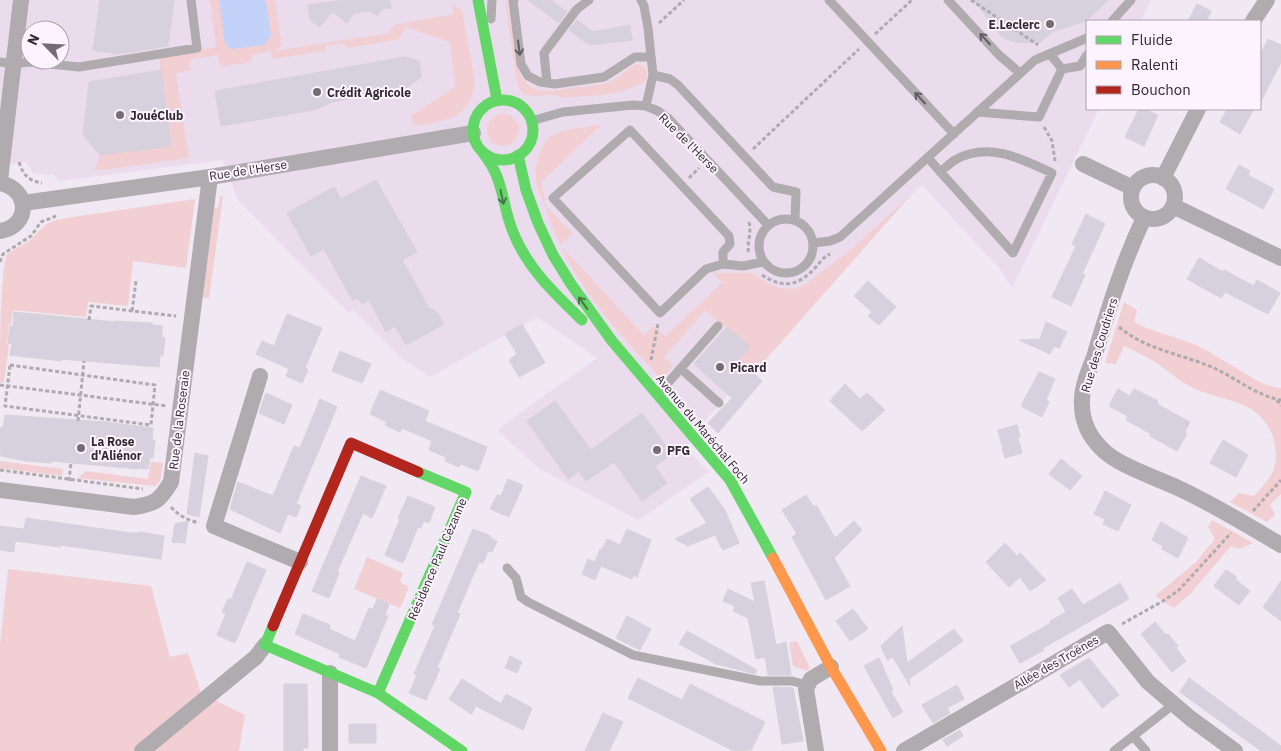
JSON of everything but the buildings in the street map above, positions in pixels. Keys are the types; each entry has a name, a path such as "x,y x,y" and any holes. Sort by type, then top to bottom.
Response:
{"street":[{"path":"0,231 16,225 20,218 23,203 15,189 0,181 7,63 22,0"},
{"path":"478,0 497,100"},
{"path":"1254,20 1267,0"},
{"path":"497,100 514,102 528,113 531,121 533,130 531,140 526,149 512,158 496,159 484,152 478,147 473,133 476,116 481,108 497,100"},
{"path":"1163,178 1197,110"},
{"name":"Rue de l'Herse","path":"23,203 210,177 473,133"},
{"path":"484,152 495,170 505,212 512,233 522,251 552,290 623,356"},
{"name":"Avenue du Maréchal Foch","path":"518,155 528,200 559,265 584,305 623,356 730,480 831,667 880,751"},
{"path":"1083,164 1133,188"},
{"path":"1149,175 1163,178 1172,187 1173,206 1169,212 1158,219 1144,218 1138,214 1131,202 1133,188 1137,182 1149,175"},
{"name":"Rue de la Roseraie","path":"162,497 171,482 210,177"},
{"path":"1173,206 1281,258"},
{"name":"Rue des Coudriers","path":"1144,218 1135,237 1108,314 1082,399 1083,417 1090,435 1102,450 1118,461 1180,488 1281,544"},
{"path":"260,376 214,526 300,562"},
{"name":"Résidence Paul Cézanne","path":"264,645 351,443 466,492 378,694"},
{"path":"0,490 134,507 148,505 162,497"},
{"name":"Allée des Troënes","path":"904,751 1108,632 1148,682 1235,751"},
{"path":"142,751 256,657 264,645 378,694 462,751"},
{"path":"816,751 806,693 807,685 811,679 831,667"},
{"path":"330,673 330,751"}],"lane":[{"path":"7,63 29,62 79,67 197,48 191,0"},
{"path":"489,57 492,0"},
{"path":"514,0 521,64 528,76 540,82 562,83 604,77 635,57 651,57"},
{"path":"548,83 544,53 577,9 589,0"},
{"path":"641,0 648,28 653,76 646,106"},
{"path":"829,0 954,134"},
{"path":"948,0 999,55 1020,73"},
{"path":"1113,20 1131,0"},
{"path":"813,243 830,241 840,237 1035,60 1086,38"},
{"path":"1050,54 1062,69"},
{"path":"1062,69 1080,66 1086,57"},
{"path":"977,112 1039,117 1062,69"},
{"path":"653,76 670,79 678,85 773,187 796,192 795,220"},
{"name":"Rue de l'Herse","path":"531,121 563,112 633,105 646,106 658,111 669,119 768,225"},
{"path":"723,264 724,252 730,244 729,236 630,130 553,198 660,314 706,270 723,264 743,266 764,262"},
{"path":"928,158 940,172 1013,253 1052,173 1015,156 985,152 966,155 954,160 940,172"},
{"path":"776,220 795,220 807,229 813,243 813,252 810,260 796,272 787,274 770,269 760,255 759,239 763,231 776,220"},
{"path":"658,395 718,326"},
{"path":"681,369 719,403"},
{"path":"507,568 516,578 521,596 528,602 614,647 648,660 760,681 792,681 807,685"},
{"path":"1114,751 1174,704"},
{"path":"1133,736 1146,751"}],"path":[{"path":"648,28 659,23 684,0"},
{"path":"739,151 749,153 912,0"},
{"path":"1039,117 1052,141 1052,151 1056,164 1052,173"},
{"path":"19,158 23,173 30,180 40,184 52,183 56,216"},
{"path":"682,185 708,161"},
{"path":"0,262 3,254 31,236 41,222 66,214"},
{"path":"132,311 136,281"},
{"path":"89,320 91,306 192,318"},
{"path":"650,364 660,314"},
{"path":"1108,314 1130,336 1143,343 1216,369 1279,400 1281,406"},
{"path":"78,421 84,361"},
{"path":"10,365 155,384 151,425 5,406 8,386 10,365"},
{"path":"0,385 159,405"},
{"path":"67,499 71,462"},
{"path":"0,470 145,489"},
{"path":"1108,632 1179,590 1241,521 1259,506 1281,480"},
{"path":"162,497 176,512 186,519 214,526"}],"shaded area":[{"path":"0,0 1151,0 1141,20 1086,20 1086,110 1099,110 1012,288 999,268 922,185 707,418 686,448 709,472 638,520 540,469 497,430 597,358 537,317 430,377 400,357 353,310 348,312 238,200 223,160 59,181 54,175 33,173 26,162 0,166"},
{"path":"210,0 275,0 282,46 274,51 389,33 394,25 453,14 452,5 462,10 475,83 472,96 461,112 453,117 413,126 411,116 455,87 450,42 405,27 400,39 346,48 345,43 326,46 326,51 272,59 271,51 251,55 252,62 220,67 218,55 189,60 191,70 176,73 189,158 94,171 100,155 171,145 159,58 216,47"},
{"path":"505,0 507,0 518,69 528,85 535,89 550,91 603,84 637,64 646,69 646,80 627,90 595,95 562,98 524,93 519,87 516,78"},
{"path":"503,114 509,115 514,119 518,124 518,136 514,141 509,145 503,146 497,145 492,141 488,136 487,130 488,124 492,119 497,115"},
{"path":"602,124 541,182 546,206 573,234 560,245 537,184 536,168 538,156 546,141 555,134"},
{"path":"912,194 753,374 739,359 749,346 728,327 722,326 705,310 664,358 673,366 662,380 620,334 597,305 580,281 561,247 644,335 654,326 665,336 722,283 713,273 752,273 779,288 794,289 806,284 854,247"},
{"path":"220,196 223,196 209,298 199,297 211,207 218,208"},
{"path":"195,199 186,268 133,261 128,306 88,302 86,317 13,310 11,324 9,324 7,344 9,345 4,382 0,382 3,278 9,253 29,241 45,225 53,221"},
{"path":"1124,302 1137,310 1134,322 1196,345 1257,380 1281,388 1281,494 1270,505 1275,515 1267,522 1230,502 1239,493 1254,496 1268,480 1274,469 1276,449 1274,439 1266,423 1252,410 1243,405 1189,386 1155,362 1124,346 1116,364 1105,363"},
{"path":"0,461 63,469 62,476 0,468"},
{"path":"151,462 163,463 160,481 155,486 78,478 86,471 148,479"},
{"path":"1212,520 1253,543 1240,549 1231,546 1191,593 1174,608 1155,596 1196,562 1215,539 1208,527"},
{"path":"367,557 403,573 400,582 409,587 400,608 354,589"},
{"path":"8,569 151,586 170,657 188,653 201,693 245,715 239,751 0,751 0,644"},
{"path":"797,641 810,668 807,671 793,666 789,643"}],"water":[{"path":"219,0 266,0 271,36 264,45 232,49 225,44"}],"traffic: fast":[{"path":"478,0 497,100"},
{"path":"503,100 520,105 528,113 533,130 528,147 520,155 503,160 486,155 478,147 473,130 478,113 486,105 503,100"},
{"path":"483,153 499,182 509,221 526,257 543,280 582,320"},
{"path":"518,155 526,190 538,223 553,255 571,284 612,341 730,480 773,558"},
{"path":"378,693 466,492 418,472"},
{"path":"273,626 265,645 378,693 462,751"}],"traffic: slow":[{"path":"773,558 831,667 881,751"}],"traffic: jam":[{"path":"273,626 351,443 418,472"}],"place":[{"name":"E.Leclerc","path":"1050,24"},
{"name":"Crédit Agricole","path":"317,92"},
{"name":"JouéClub","path":"120,115"},
{"name":"Picard","path":"720,367"},
{"name":"La Rose d'Aliénor","path":"81,448"},
{"name":"PFG","path":"657,450"}]}
